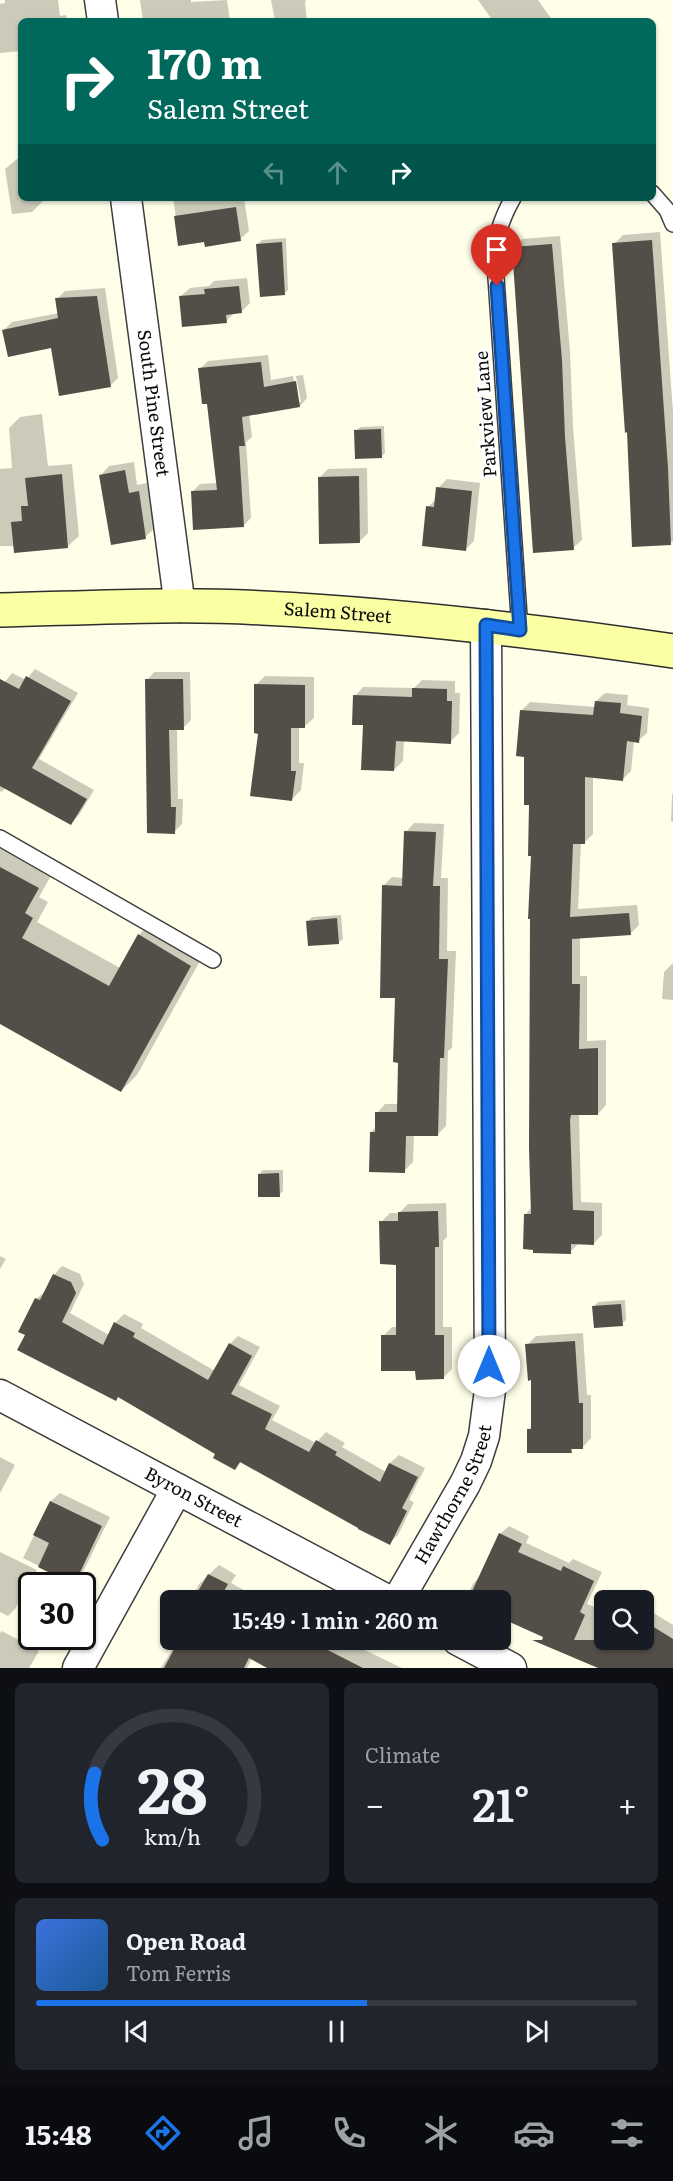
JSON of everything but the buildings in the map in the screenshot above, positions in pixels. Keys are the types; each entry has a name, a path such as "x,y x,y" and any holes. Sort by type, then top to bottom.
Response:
{"main road":[{"name":"Salem Street","path":"0,610 261,608 486,625 673,651"}],"street":[{"path":"100,0 103,18"},
{"name":"South Pine Street","path":"126,201 180,607"},
{"name":"Hawthorne Street","path":"404,1590 476,1461 484,1436 489,1398 486,625"},
{"name":"Byron Street","path":"0,1395 368,1590"},
{"path":"78,1668 177,1489"},
{"path":"477,1650 510,1668"}],"lane":[{"path":"656,198 667,210 673,225"},
{"name":"Parkview Lane","path":"511,201 498,231 495,263 520,630"},
{"path":"0,838 213,960"}],"route":[{"path":"489,1366 486,625 520,630 497,286"}]}
